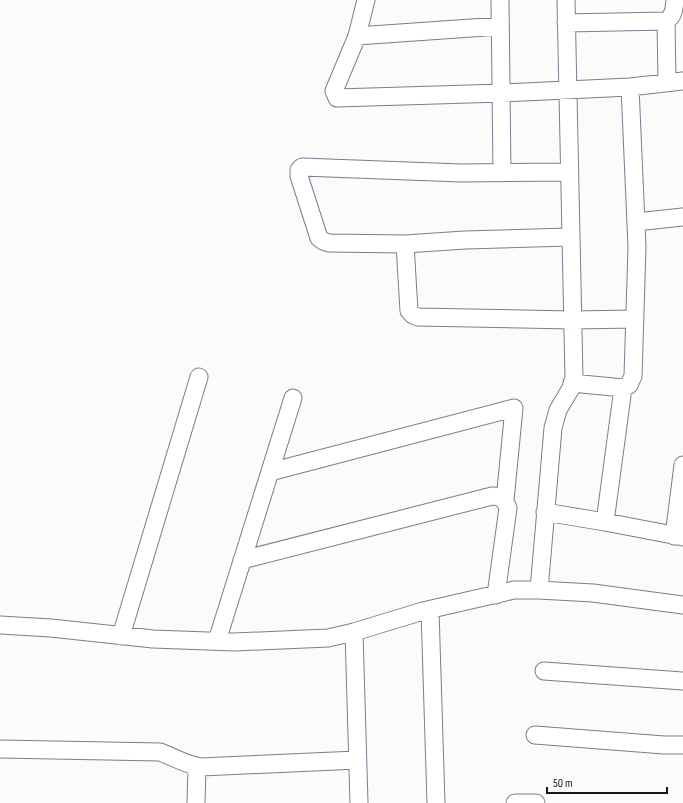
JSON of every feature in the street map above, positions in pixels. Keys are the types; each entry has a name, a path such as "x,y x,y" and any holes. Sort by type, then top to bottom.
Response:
{"street":[{"path":"366,0 357,36 334,91 337,98 630,87 675,82 666,21"},
{"path":"500,0 502,173"},
{"path":"539,590 553,428 558,410 574,378 566,0"},
{"path":"566,23 666,21 674,14 675,0"},
{"path":"357,36 500,26"},
{"path":"572,383 622,388 629,385 633,376 637,247 630,87"},
{"path":"569,172 461,173 302,167 299,170 319,238 329,243 405,244 465,240 570,237"},
{"path":"636,222 683,217"},
{"path":"405,244 409,311 418,317 572,320 635,319"},
{"path":"121,636 199,377"},
{"path":"605,522 622,388"},
{"path":"217,641 293,398"},
{"path":"270,472 514,408 505,500 508,508 496,595"},
{"path":"545,512 678,536 683,465"},
{"path":"242,560 492,496 500,496 505,500"},
{"path":"0,625 153,639 235,642 328,638 430,610 514,590 594,593 683,605"},
{"path":"430,610 436,803"},
{"path":"354,632 358,803"},
{"path":"544,671 683,681"},
{"path":"535,734 664,745 683,745"},
{"path":"0,749 160,752 172,756 186,764 197,766 357,760"},
{"path":"196,803 197,766"},
{"path":"515,803 536,803"}]}
